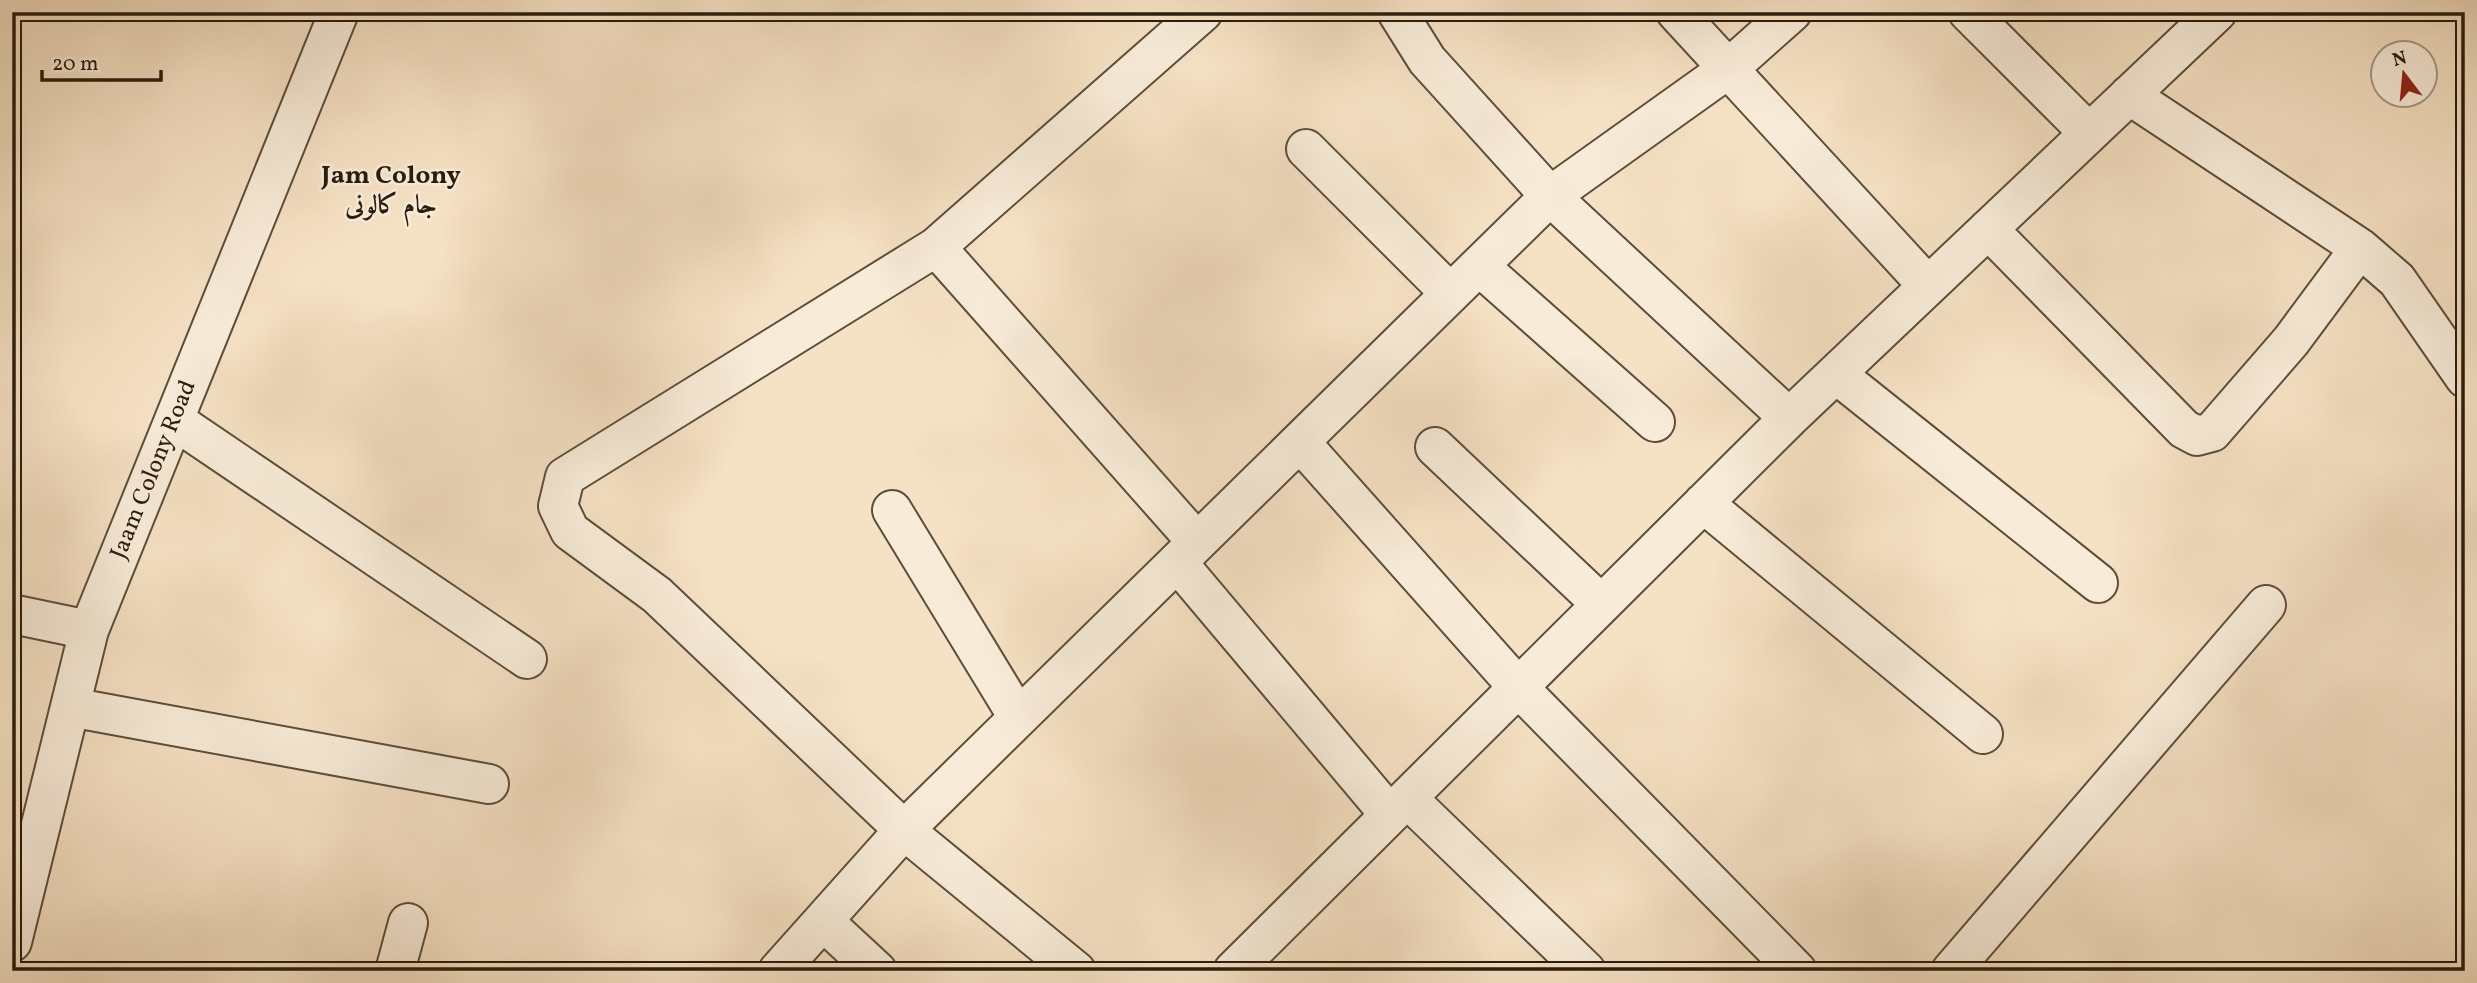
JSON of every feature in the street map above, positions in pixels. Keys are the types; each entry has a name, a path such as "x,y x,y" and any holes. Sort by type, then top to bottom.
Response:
{"street":[{"name":"Jaam Colony Road","path":"12,942 17,903 89,630 339,12"},
{"path":"1076,971 904,830 657,596 570,531 558,506 565,477 936,247 1203,12"},
{"path":"1397,12 1427,60 1550,196 1789,418"},
{"path":"1676,12 1928,286"},
{"path":"778,971 904,830 1550,196 1728,69 1792,12"},
{"path":"1968,12 2089,133"},
{"path":"1233,971 1789,418 2217,12"},
{"path":"2129,95 2360,248 2397,280 2465,378"},
{"path":"1306,149 1450,293"},
{"path":"1988,229 2184,429 2197,436 2212,432 2291,341 2360,248"},
{"path":"936,247 1398,807 1586,971"},
{"path":"1479,266 1655,422"},
{"path":"1836,373 2098,583"},
{"path":"174,420 527,659"},
{"path":"1300,442 1518,687 1797,971"},
{"path":"1436,447 1601,604"},
{"path":"1703,503 1983,734"},
{"path":"892,510 1018,717"},
{"path":"1951,971 2266,605"},
{"path":"12,614 89,630"},
{"path":"70,707 489,783"},
{"path":"823,921 877,971"},
{"path":"395,971 408,923"}],"district":[{"name":"Jam Colony جام کالونی","path":"391,191"}]}
